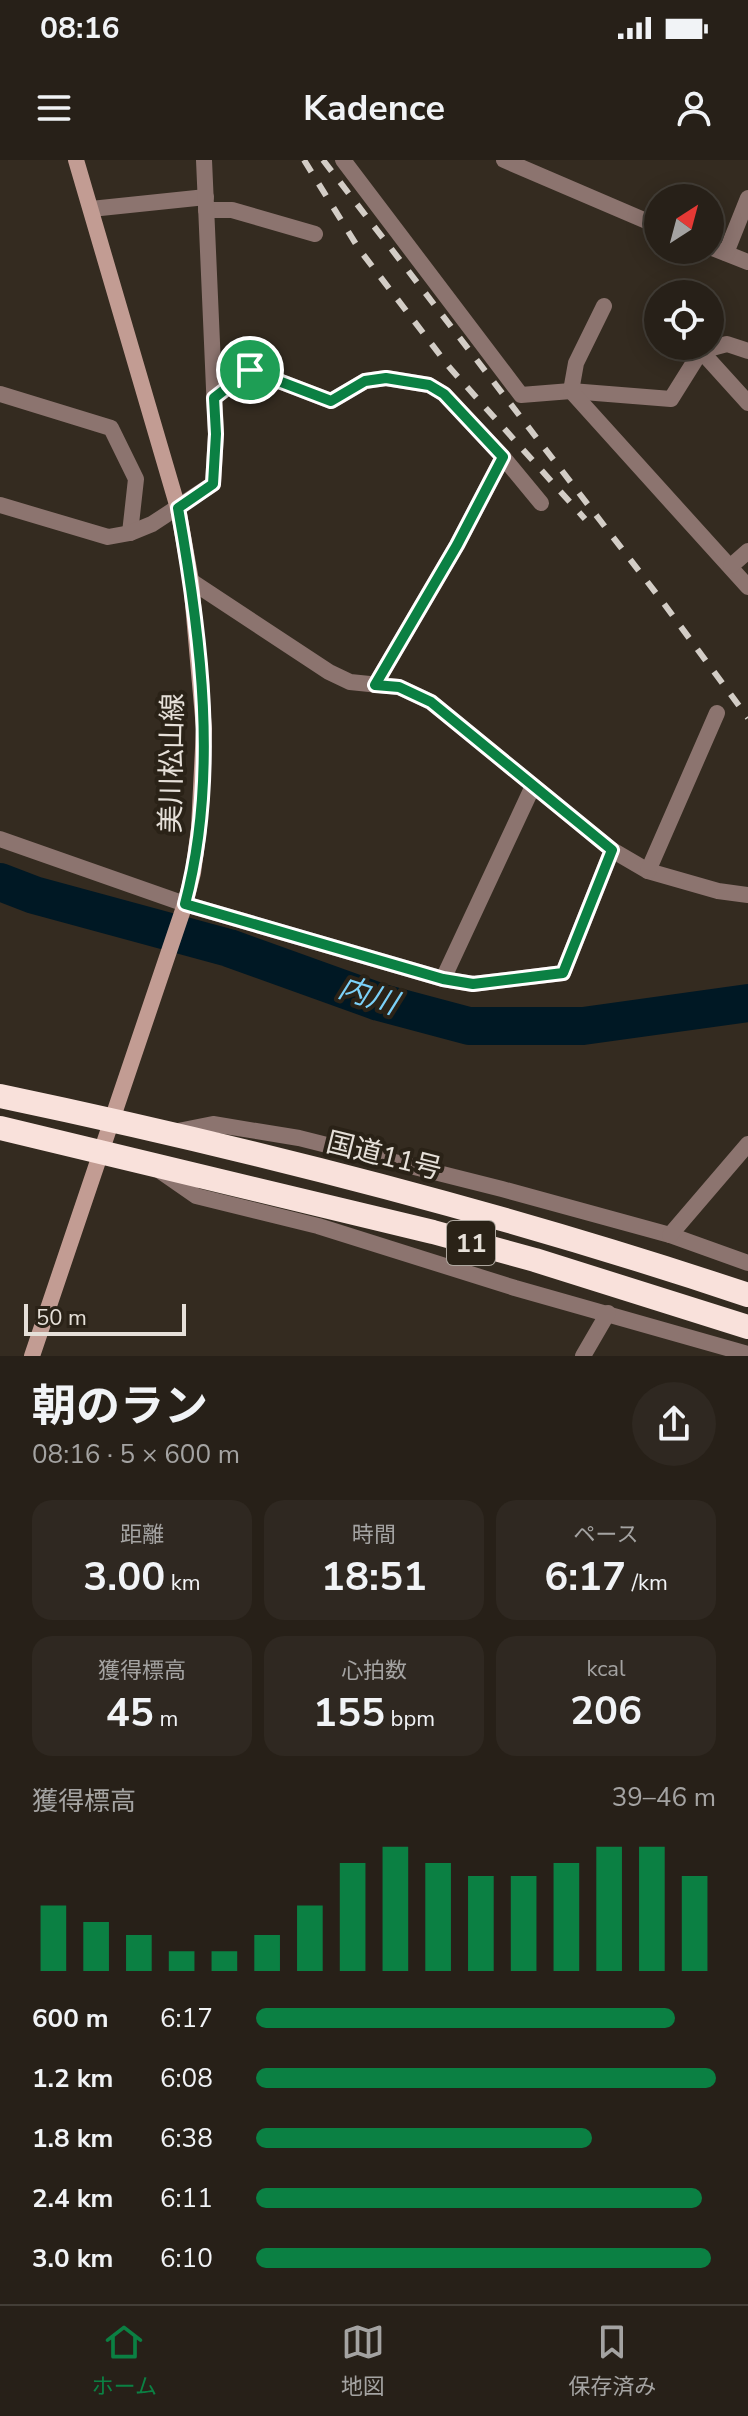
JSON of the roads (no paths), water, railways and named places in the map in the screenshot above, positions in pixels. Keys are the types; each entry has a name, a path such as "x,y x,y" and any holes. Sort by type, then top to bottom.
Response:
{"highway":[{"name":"国道11号","path":"0,1096 467,1208 650,1262 748,1295"},
{"name":"11","path":"0,1128 462,1240 748,1327"}],"main road":[{"name":"美川松山線","path":"32,1356 184,908 199,828 204,729 191,581 178,508 76,160"}],"street":[{"path":"0,505 108,537 152,524 213,484 216,434 204,160"},
{"path":"343,160 521,395 571,391 671,399 695,360"},
{"path":"504,160 644,220"},
{"path":"724,240 748,198"},
{"path":"91,209 206,203 315,234"},
{"path":"724,252 748,262"},
{"path":"571,391 576,363 604,306"},
{"path":"724,345 748,351"},
{"path":"709,360 748,403"},
{"path":"214,398 250,370 331,401 365,381 386,378 429,385 444,394 541,503"},
{"path":"571,391 748,587"},
{"path":"0,394 111,428 136,479 130,533"},
{"path":"375,685 457,545 503,457"},
{"path":"731,566 748,551"},
{"path":"191,581 329,672 350,682 399,687 431,702 612,850 648,871 718,891 748,895"},
{"path":"648,871 717,713"},
{"path":"443,979 533,786"},
{"path":"0,839 184,908 443,979 473,984 563,973 612,850"},
{"path":"164,1134 213,1124 299,1138 670,1235 748,1263"},
{"path":"670,1235 748,1144"},
{"path":"151,1164 196,1196 318,1226 515,1288 748,1354"},
{"path":"583,1356 608,1313"}],"waterway":[{"name":"内川","path":"0,882 34,895 229,948 379,1002 469,1026 583,1026 748,1003"}],"railway":[{"path":"304,160 359,249 450,368 585,519"},
{"path":"323,160 659,597 748,718"}]}
